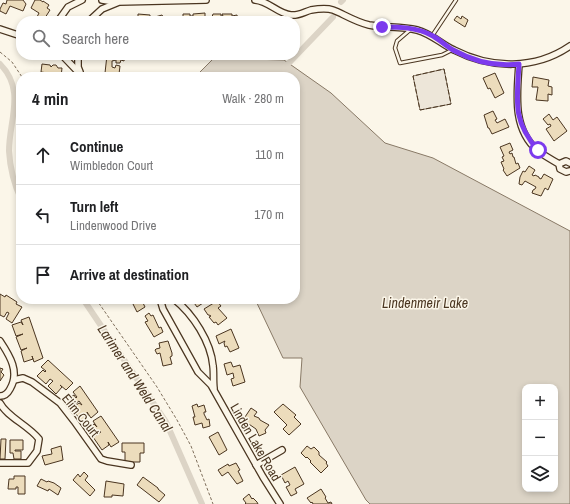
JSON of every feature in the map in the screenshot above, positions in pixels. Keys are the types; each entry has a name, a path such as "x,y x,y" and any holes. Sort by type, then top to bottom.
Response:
{"street":[{"path":"62,16 68,7 82,0"},
{"path":"102,0 119,2 206,0"},
{"path":"255,0 271,5 283,13 292,16 312,10 333,10 368,25 411,29 432,36 453,50 473,59 490,63 530,63 552,56 570,46"},
{"path":"94,16 102,9 119,2"},
{"path":"0,29 16,34"},
{"path":"67,60 78,72"},
{"path":"78,60 80,72"},
{"path":"519,64 517,102 518,115 522,128 529,140 538,150 559,164 560,169 566,172 570,171"},
{"path":"559,164 566,161 570,163"},
{"name":"Linden Lake Road","path":"162,304 198,372 207,380 214,391 280,504"},
{"name":"Linden Lake Road","path":"180,304 195,321 203,335 213,365 214,391"},
{"path":"0,341 13,363 14,376 14,380 8,393 0,396"},
{"name":"Elim Court","path":"14,380 23,378 32,382 60,403 101,459 108,462 131,465"},
{"path":"0,403 3,409 33,432 39,439 37,451 28,463 0,463"},
{"path":"256,464 282,450"}],"lane":[{"path":"432,36 456,0"},
{"path":"411,29 397,41 395,48 400,63 442,56 453,50"}],"path":[{"path":"0,52 12,62 19,72"},
{"path":"99,304 157,387 177,420 191,446 213,504"}],"shaded area":[{"path":"444,69 451,104 420,110 413,76"}],"water":[{"name":"Lindenmeir Lake","path":"212,60 284,60 331,93 385,143 433,158 570,231 570,504 370,504 366,500 300,387 302,358 283,358 257,304 300,304 300,72 200,72"}],"building":[{"path":"7,0 23,0 26,4 23,11 10,6 6,14 0,11 3,3 6,4"},
{"path":"35,0 40,0 49,5 47,8 50,10 46,16 38,16 39,13 31,8"},
{"path":"205,13 205,16 193,16 193,14"},
{"path":"138,14 150,15 150,16 138,16"},
{"path":"183,14 190,14 190,16 183,16"},
{"path":"213,14 221,14 221,16 212,16"},
{"path":"222,14 232,14 232,16 223,16"},
{"path":"457,16 461,19 462,16 468,20 465,27 454,20"},
{"path":"106,60 116,60 112,61 112,67 115,68 116,65 120,66 119,72 105,72"},
{"path":"116,60 121,60 120,63 116,63"},
{"path":"42,64 50,65 51,67 56,65 58,68 62,68 62,72 41,72"},
{"path":"495,73 504,93 495,98 490,88 488,89 483,78"},
{"path":"533,77 549,80 548,86 552,87 552,95 548,94 548,101 536,100 538,87 532,87"},
{"path":"493,111 497,119 495,120 497,123 505,119 509,127 492,134 488,128 484,115"},
{"path":"549,114 553,120 557,117 567,131 554,141 546,129 551,126 550,124 548,125 543,119"},
{"path":"510,143 513,150 509,152 510,154 512,153 516,164 518,163 520,168 507,176 503,170 504,169 501,162 504,161 502,157 504,156 500,147"},
{"path":"529,166 535,170 532,175 535,175 541,179 544,174 553,179 548,190 545,188 541,196 532,193 536,187 525,181 522,185 519,184 523,171 525,172"},
{"path":"0,294 5,297 6,295 22,307 12,323 6,319 9,313 7,312 4,317 0,315"},
{"path":"133,304 144,304 145,307 137,312"},
{"path":"212,304 219,304 221,306 218,308 227,318 218,325 216,322 214,323 209,317 211,316 208,315 204,309"},
{"path":"149,313 151,316 153,315 159,328 161,327 163,332 154,337 145,322 148,321 145,316"},
{"path":"29,317 43,358 34,362 33,359 24,362 21,351 27,348 21,350 16,337 23,334 16,336 12,325 21,322 23,325 21,320"},
{"path":"231,329 239,348 230,352 227,346 225,347 225,341 219,344 216,336"},
{"path":"168,341 172,353 172,356 170,357 172,364 163,366 160,353 157,354 155,350 160,348 159,343"},
{"path":"48,360 73,383 66,390 60,385 62,387 56,394 48,386 53,381 50,379 46,384 37,376 43,370 45,372 46,371 41,367"},
{"path":"231,362 233,367 240,365 245,382 233,386 231,379 234,378 233,373 227,375 224,364"},
{"path":"0,368 3,369 1,372 4,375 0,381"},
{"path":"80,386 98,412 91,418 87,412 88,416 81,421 72,408 79,403 82,405 79,401 71,407 66,400 74,395 76,398 77,397 73,392"},
{"path":"197,404 198,407 204,405 206,412 204,412 204,414 207,420 209,419 210,426 203,428 202,423 195,425 193,417 195,417 192,406"},
{"path":"283,404 296,415 294,417 301,424 289,435 283,429 287,425 274,412"},
{"path":"251,408 257,412 254,416 269,425 265,430 266,433 259,436 256,429 243,420"},
{"path":"101,416 119,442 111,447 108,442 109,445 102,450 93,437 101,432 100,431 92,436 87,429 94,424 97,427 93,421"},
{"path":"218,432 227,450 219,455 209,437"},
{"path":"1,439 6,439 5,459 0,459"},
{"path":"10,440 23,440 23,450 15,450 21,451 21,459 14,459 13,453 10,453"},
{"path":"122,443 144,443 144,453 140,453 140,462 125,462 125,452 122,452"},
{"path":"61,446 63,460 45,465 42,456 52,454 51,449"},
{"path":"307,446 311,449 314,447 319,452 319,455 327,462 326,463 328,466 321,473 307,457 306,458 301,453"},
{"path":"236,463 243,481 237,484 228,472 222,476 218,470 228,464 229,466"},
{"path":"295,467 304,484 295,489 297,493 291,496 286,487 290,485 288,481 285,483 281,475"},
{"path":"84,472 88,476 85,480 95,490 90,496 73,480 78,474 80,477"},
{"path":"14,476 25,476 25,494 18,494 18,487 16,487 16,489 8,489 9,479 14,479"},
{"path":"143,477 165,495 159,502 137,485"},
{"path":"41,479 54,483 61,488 58,495 49,489 48,491 37,486"},
{"path":"106,481 124,484 123,496 112,495 112,497 104,497"},
{"path":"321,489 328,503 331,502 332,504 313,504 307,498"},
{"path":"249,494 258,504 245,504 246,503 243,499"}],"waterway":[{"path":"300,51 333,17"},
{"path":"288,64 292,60"},
{"name":"Larimer and Weld Canal","path":"0,64 8,74 14,95 9,151 10,164 16,188"},
{"name":"Larimer and Weld Canal","path":"86,304 166,422 202,504"}],"fence":[{"path":"444,69 451,104 420,110 413,76 444,69"}],"route":[{"path":"382,27 404,27 419,30 432,36 453,50 473,59 490,63 513,65 519,64 517,102 518,115 522,128 529,140 538,150"}]}
